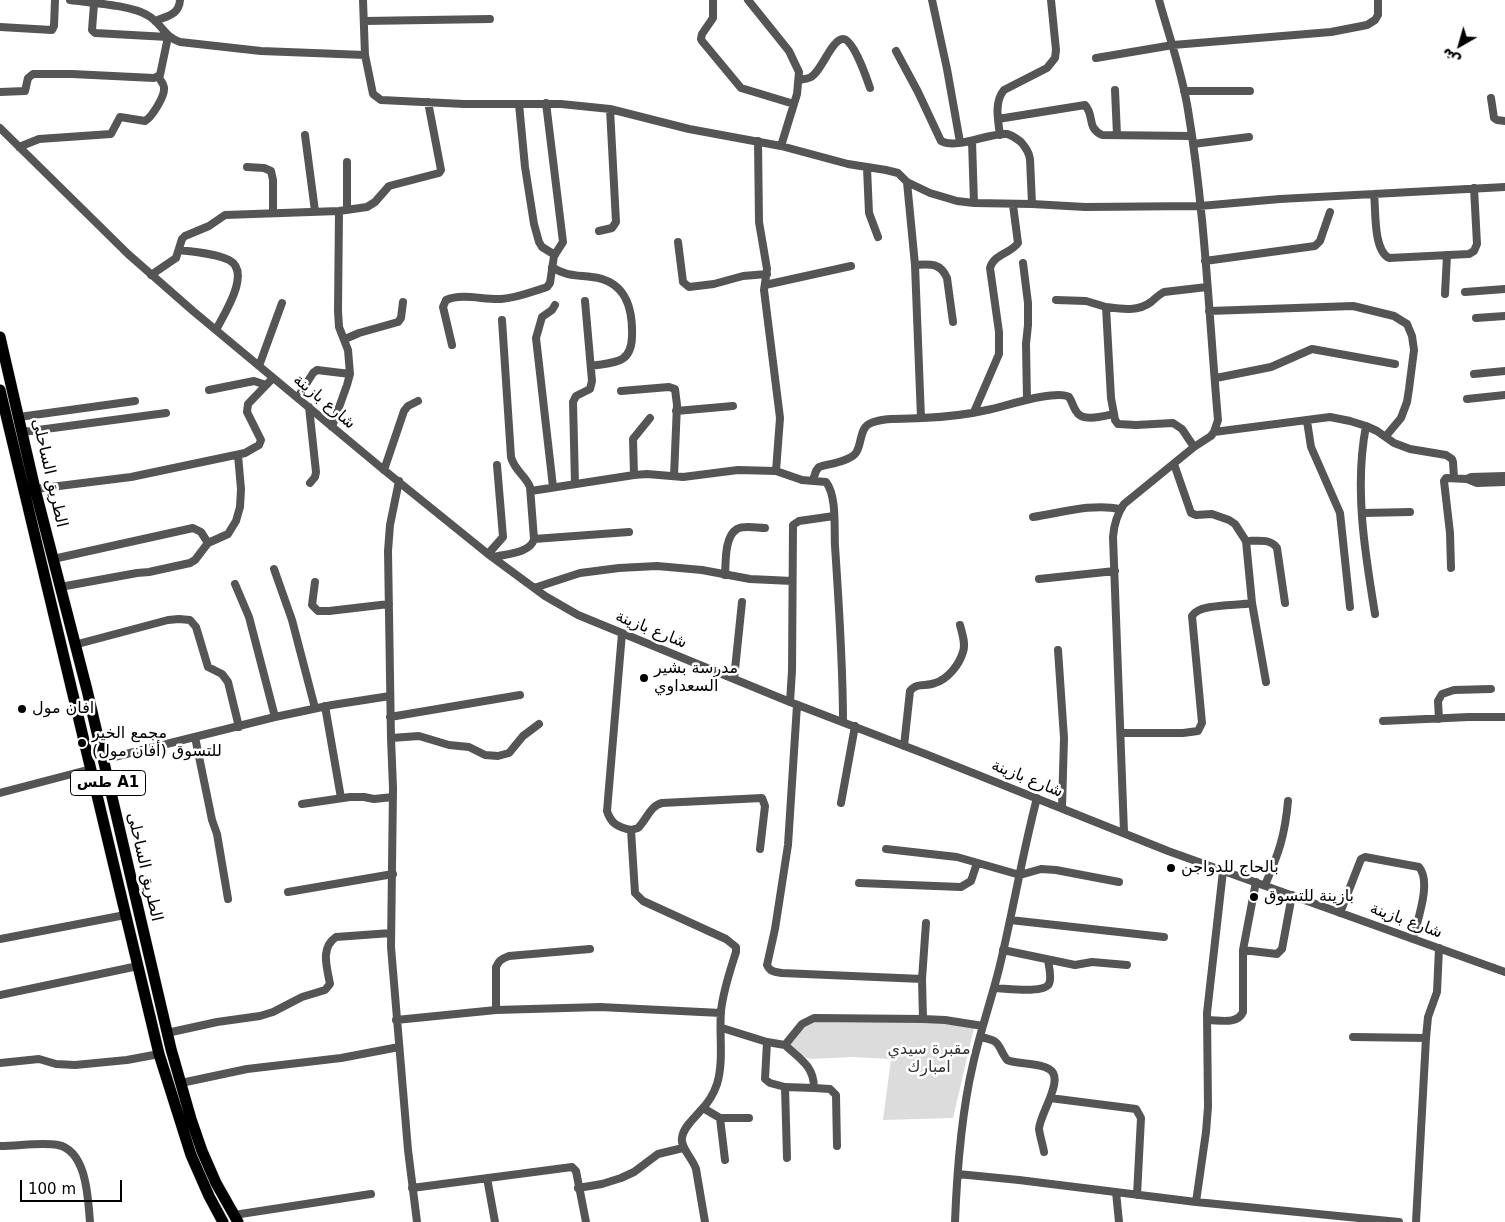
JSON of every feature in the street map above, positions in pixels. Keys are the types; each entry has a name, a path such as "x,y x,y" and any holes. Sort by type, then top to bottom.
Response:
{"highway":[{"name":"الطريق الساحلى","path":"0,336 167,1034 202,1151 216,1183 236,1218"},
{"name":"الطريق الساحلى","path":"0,390 159,1054 190,1155 208,1196 223,1222"}],"street":[{"path":"0,26 52,30 54,26 55,0"},
{"path":"0,92 25,91 29,76 33,74 80,74 154,78 158,76 163,66 168,37 155,21 138,11 70,0"},
{"path":"155,21 176,12 180,6 180,0"},
{"path":"363,0 365,54 372,89 376,98 381,100 577,104 610,109 689,129 758,141 867,168 898,173 907,182 941,197 957,201 1085,208 1200,206 1505,187"},
{"path":"713,0 713,18 702,34 702,42 741,88 794,104"},
{"path":"748,0 789,51 798,69 800,80 781,146"},
{"path":"932,0 960,142"},
{"path":"1000,135 998,98 1004,90 1047,68 1056,58 1051,0"},
{"path":"1159,0 1173,45 1184,91 1192,140 1216,378 1218,420 1214,432"},
{"path":"1096,58 1173,45 1331,32 1363,26 1373,22 1378,15 1378,0"},
{"path":"94,4 92,30 95,33 168,37 180,42 261,51 365,54"},
{"path":"364,21 490,18"},
{"path":"800,80 810,78 836,43 843,39 850,42 862,65 870,88"},
{"path":"896,51 918,92 938,138 944,143 972,141 1010,134 1018,139 1029,154 1032,204"},
{"path":"19,147 39,139 111,134 120,117 145,121 152,115 164,92 163,84 158,76"},
{"path":"1115,90 1117,135"},
{"path":"1184,91 1250,91"},
{"path":"1491,98 1494,118 1505,120"},
{"path":"151,275 176,258 182,239 185,236 209,226 225,215 361,209 372,205 389,186 439,173 441,170 428,102"},
{"path":"452,345 443,306 446,300 465,297 496,299 519,297 549,285 555,255 563,242 546,103"},
{"path":"519,104 525,167 534,224 542,247 555,255"},
{"path":"998,119 1085,105 1089,109 1094,130 1102,135 1192,140 1249,136"},
{"path":"599,231 612,228 616,222 610,109"},
{"name":"شارع بازينة","path":"0,128 121,248 216,330 491,556 534,588 578,615 793,704 855,726 1168,851 1505,972"},
{"path":"305,135 315,211"},
{"path":"758,141 759,222 767,265 765,285 780,418 776,471"},
{"path":"972,141 974,203"},
{"path":"332,427 348,385 350,374 350,362 345,339 339,326 338,311 347,162"},
{"path":"247,167 264,168 271,171 273,180 273,212"},
{"path":"867,168 869,213 878,237"},
{"path":"907,182 915,265 921,418"},
{"path":"1374,194 1378,244 1384,256 1389,258 1469,254 1476,248 1474,188"},
{"path":"974,412 999,354 999,332 990,268 994,259 1014,248 1018,243 1013,205"},
{"path":"1205,261 1315,246 1320,241 1330,212"},
{"path":"678,242 683,282 689,287 714,284 743,276 767,274"},
{"path":"179,250 228,260 238,270 239,280 216,330"},
{"path":"1445,294 1447,255"},
{"path":"1023,264 1028,304 1026,344 1027,400"},
{"path":"915,265 937,265 944,272 947,278 954,322"},
{"path":"765,285 851,266"},
{"path":"552,267 566,275 608,281 621,291 627,300 631,316 632,337 629,353 620,361 591,366"},
{"path":"1056,300 1086,301 1106,307 1134,309 1151,302 1158,294 1164,292 1207,286"},
{"path":"1465,292 1505,289"},
{"path":"575,484 573,402 576,396 588,391 592,386 585,301"},
{"path":"345,339 398,322 401,318 403,302"},
{"path":"259,366 282,303"},
{"path":"553,487 536,338 543,315 552,310 555,305"},
{"path":"1209,311 1353,306 1394,316 1407,324 1412,336 1414,350 1407,402 1400,418 1386,436"},
{"path":"1106,307 1111,398 1115,420 1118,424 1136,425 1173,423 1182,429 1194,447"},
{"path":"1476,318 1505,316"},
{"path":"491,556 528,548 534,542 531,491 528,482 514,466 511,457 502,320"},
{"path":"1216,378 1271,367 1312,349 1396,364"},
{"path":"298,397 313,373 317,370 350,374"},
{"path":"1474,374 1505,371"},
{"path":"36,489 131,477 238,455 256,447 261,442 260,435 247,410 250,402 274,378"},
{"path":"209,390 254,381 266,385"},
{"path":"621,391 673,387 676,391 674,476"},
{"path":"813,480 819,468 850,458 855,454 859,449 864,430 870,423 974,412 1027,400 1066,395 1079,415 1084,417 1114,414"},
{"path":"1467,399 1505,395"},
{"path":"19,417 135,400"},
{"path":"384,470 404,411 408,406 418,401"},
{"path":"676,411 733,406"},
{"path":"309,407 316,472 315,477 310,483"},
{"path":"23,432 166,413"},
{"path":"1124,832 1114,528 1120,510 1139,491 1214,432 1330,417 1366,426 1386,436 1394,443 1410,449 1446,456 1452,459 1454,478"},
{"path":"634,475 633,439 650,418"},
{"path":"1306,420 1311,447 1340,512 1350,607"},
{"path":"1366,426 1361,463 1362,513 1375,614"},
{"path":"60,587 149,572 190,563 195,560 208,543 228,534 239,514 241,489 238,455"},
{"path":"1174,464 1190,513 1196,515 1212,514 1229,520 1235,524 1246,541 1252,604 1266,682"},
{"path":"491,556 503,537 497,465"},
{"path":"531,491 634,475 647,474 683,477 738,470 776,471 802,480 826,482 829,486 834,516 842,629 843,722"},
{"path":"1467,479 1471,477 1505,476"},
{"path":"1451,568 1450,533 1444,481 1446,478 1454,478 1467,479 1477,483 1505,482"},
{"path":"399,481 389,535 390,717 393,798 392,933 396,1020 417,1222"},
{"path":"1033,517 1098,507 1110,507 1120,510"},
{"path":"1362,513 1410,512"},
{"path":"834,516 799,520 793,525 793,704 788,845 775,929 767,965 773,972 782,973 922,979"},
{"path":"53,559 193,528 201,532 208,543"},
{"path":"725,575 728,541 733,533 737,529 765,528"},
{"path":"534,539 629,532"},
{"path":"1246,541 1269,541 1277,548 1285,603"},
{"path":"534,588 566,576 619,568 658,566 702,570 750,579 792,581"},
{"path":"274,569 292,620 315,708"},
{"path":"1039,579 1115,570"},
{"path":"315,582 312,605 318,611 389,604"},
{"path":"235,584 249,617 275,717"},
{"path":"734,679 742,602"},
{"path":"1121,733 1183,733 1198,731 1202,723 1192,616 1198,610 1208,608 1252,604"},
{"path":"74,645 168,620 190,620 196,627 208,667 222,674 228,682 239,727"},
{"path":"904,746 910,691 918,685 935,684 955,668 963,652 964,642 960,625"},
{"path":"622,633 607,811 613,823 618,827 631,830 638,828 656,804 762,798 765,806 760,849"},
{"path":"1058,650 1064,738 1062,808"},
{"path":"1439,718 1438,702 1442,694 1454,690 1491,689"},
{"path":"390,717 520,695"},
{"path":"102,760 315,708 390,696"},
{"path":"325,706 341,798"},
{"path":"1383,721 1505,717"},
{"path":"391,738 419,736 450,745 469,748 485,755 498,756 509,753 523,736 539,724"},
{"path":"841,803 855,726"},
{"path":"196,737 212,818 217,834 228,899"},
{"path":"0,793 91,769"},
{"path":"302,804 361,796 374,799 393,798"},
{"path":"955,1222 958,1174 968,1088 994,988 1037,798"},
{"path":"1265,885 1281,847 1288,801"},
{"path":"631,830 634,887 637,897 726,939 736,946 721,1013 720,1070 717,1084 703,1108 684,1132 681,1141 683,1148 693,1160 696,1168 705,1222"},
{"path":"886,849 957,857 1020,875 1041,869 1056,870 1119,882"},
{"path":"1340,912 1361,859 1364,857 1419,867 1424,876 1424,887 1413,939"},
{"path":"859,883 961,888 971,881 977,864"},
{"path":"1196,1202 1208,1107 1207,1020 1223,871"},
{"path":"288,892 393,874"},
{"path":"1207,1020 1236,1021 1243,1012 1243,950 1256,882"},
{"path":"1243,950 1277,954 1280,952 1292,895"},
{"path":"0,939 126,915"},
{"path":"1010,920 1164,937"},
{"path":"923,1019 922,979 926,923"},
{"path":"167,1034 217,1022 260,1016 282,1009 302,997 325,990 330,984 326,952 330,941 336,937 392,933"},
{"path":"1416,1222 1426,1038 1428,1017 1437,992 1439,948"},
{"path":"496,1010 496,967 502,959 510,956 590,950"},
{"path":"1003,950 1075,965 1092,962 1127,965"},
{"path":"994,988 1041,990 1046,987 1050,980 1048,960"},
{"path":"0,995 138,966"},
{"path":"396,1020 496,1010 600,1007 721,1013"},
{"path":"785,1045 802,1024 814,1018 946,1020 983,1026"},
{"path":"722,1028 767,1042 785,1045 803,1061 813,1074 814,1088"},
{"path":"980,1037 991,1039 998,1043 1007,1060 1048,1068 1053,1072 1055,1078 1039,1128 1044,1152"},
{"path":"1353,1037 1426,1038"},
{"path":"767,1042 765,1079 770,1083 785,1087 830,1089 836,1095 837,1146"},
{"path":"181,1083 247,1070 341,1058 399,1047"},
{"path":"0,1062 39,1059 56,1064 75,1065 128,1060 159,1054"},
{"path":"785,1087 786,1158"},
{"path":"1050,1098 1136,1109 1141,1118 1137,1195"},
{"path":"703,1108 720,1118 749,1118"},
{"path":"720,1118 725,1160"},
{"path":"0,1146 51,1145 66,1148 74,1155 87,1184 90,1222"},
{"path":"578,1188 602,1184 621,1178 634,1172 658,1154 683,1148"},
{"path":"412,1188 572,1167 576,1171 586,1222"},
{"path":"958,1174 1196,1202 1399,1222"},
{"path":"487,1178 495,1222"},
{"path":"1116,1192 1120,1222"},
{"path":"236,1218 371,1194"}],"green space":[{"name":"مقبرة سيدي امبارك","path":"808,1020 949,1023 974,1028 953,1118 883,1120 891,1059 852,1057 811,1059 796,1054 787,1041"}],"place":[{"name":"مدرسة بشير السعداوي","path":"644,678"},
{"name":"افان مول","path":"22,709"},
{"name":"مجمع الخير للتسوق (أفان مول)","path":"82,743"},
{"name":"بالحاج للدواجن","path":"1171,868"},
{"name":"بازينة للتسوق","path":"1254,897"}]}
